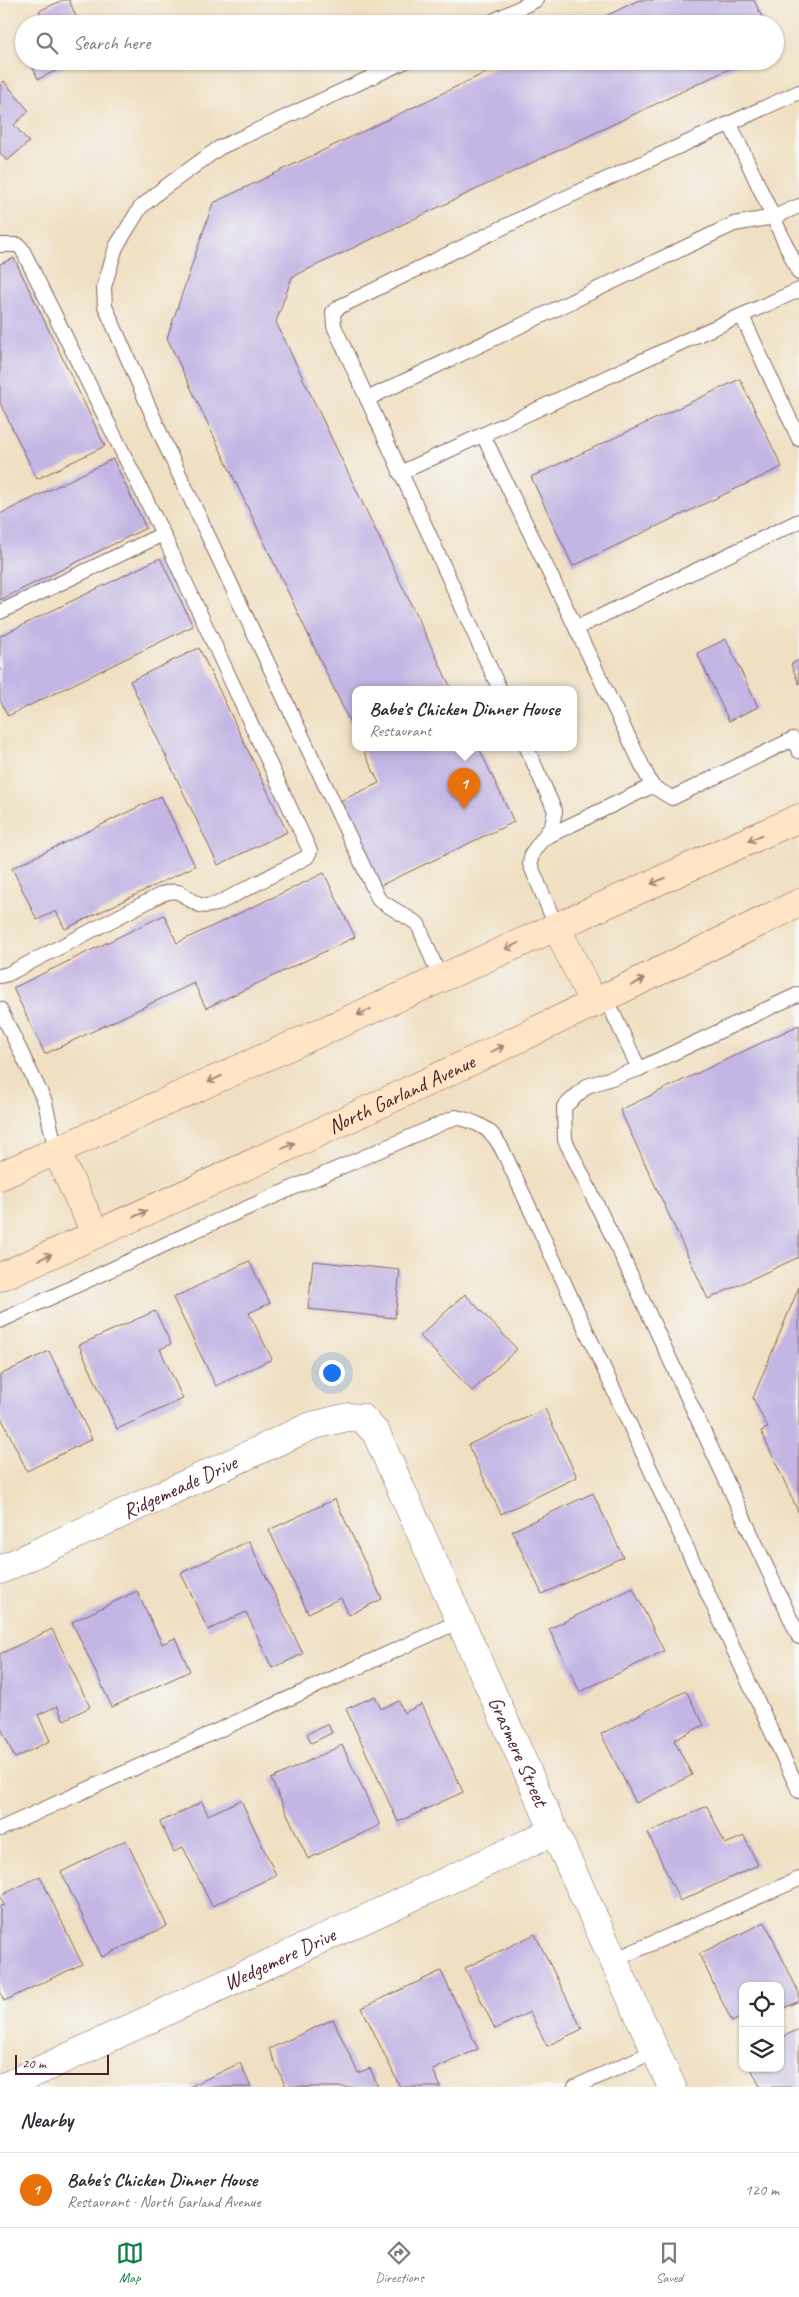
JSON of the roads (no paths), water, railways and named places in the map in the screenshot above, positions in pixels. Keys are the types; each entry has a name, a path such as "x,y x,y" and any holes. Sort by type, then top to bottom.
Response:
{"main road":[{"path":"0,1176 799,818"},
{"name":"North Garland Avenue","path":"0,1277 600,1001 799,903"},
{"path":"556,926 600,1001"},
{"path":"56,1151 96,1234"}],"street":[{"name":"Ridgemeade Drive","path":"0,1570 311,1426 348,1416 362,1418"},
{"name":"Grasmere Street","path":"362,1418 376,1433 554,1831 672,2087"},
{"name":"Wedgemere Drive","path":"4,2087 554,1831"}],"lane":[{"path":"505,15 536,0"},
{"path":"387,70 219,148 175,179 140,208 116,247 104,287 104,306 164,444 379,900 418,924 440,978"},
{"path":"498,686 334,326 333,312 341,306 542,208 799,92"},
{"path":"730,124 799,273"},
{"path":"367,399 734,224 774,217 799,206"},
{"path":"0,245 18,244 22,249 162,534 310,851 307,857 217,904 201,905 179,892 171,891 162,894 8,974 0,976"},
{"path":"400,473 799,290"},
{"path":"742,316 799,439"},
{"path":"483,435 652,786 672,798 797,742"},
{"path":"576,628 799,521"},
{"path":"0,612 162,534"},
{"path":"528,751 555,811 552,826 532,853 530,864 556,926"},
{"path":"544,838 652,786"},
{"path":"799,994 639,1069 587,1086 564,1107 565,1140 620,1252 799,1637"},
{"path":"600,1001 639,1069"},
{"path":"0,1009 45,1102 56,1151"},
{"path":"0,1321 194,1231 456,1117 476,1122 495,1135 799,1791"},
{"path":"0,1829 460,1622"},
{"path":"614,1960 799,1879"},
{"path":"574,2087 655,2051"}],"place":[{"name":"Babe's Chicken Dinner House","path":"464,809"}]}
